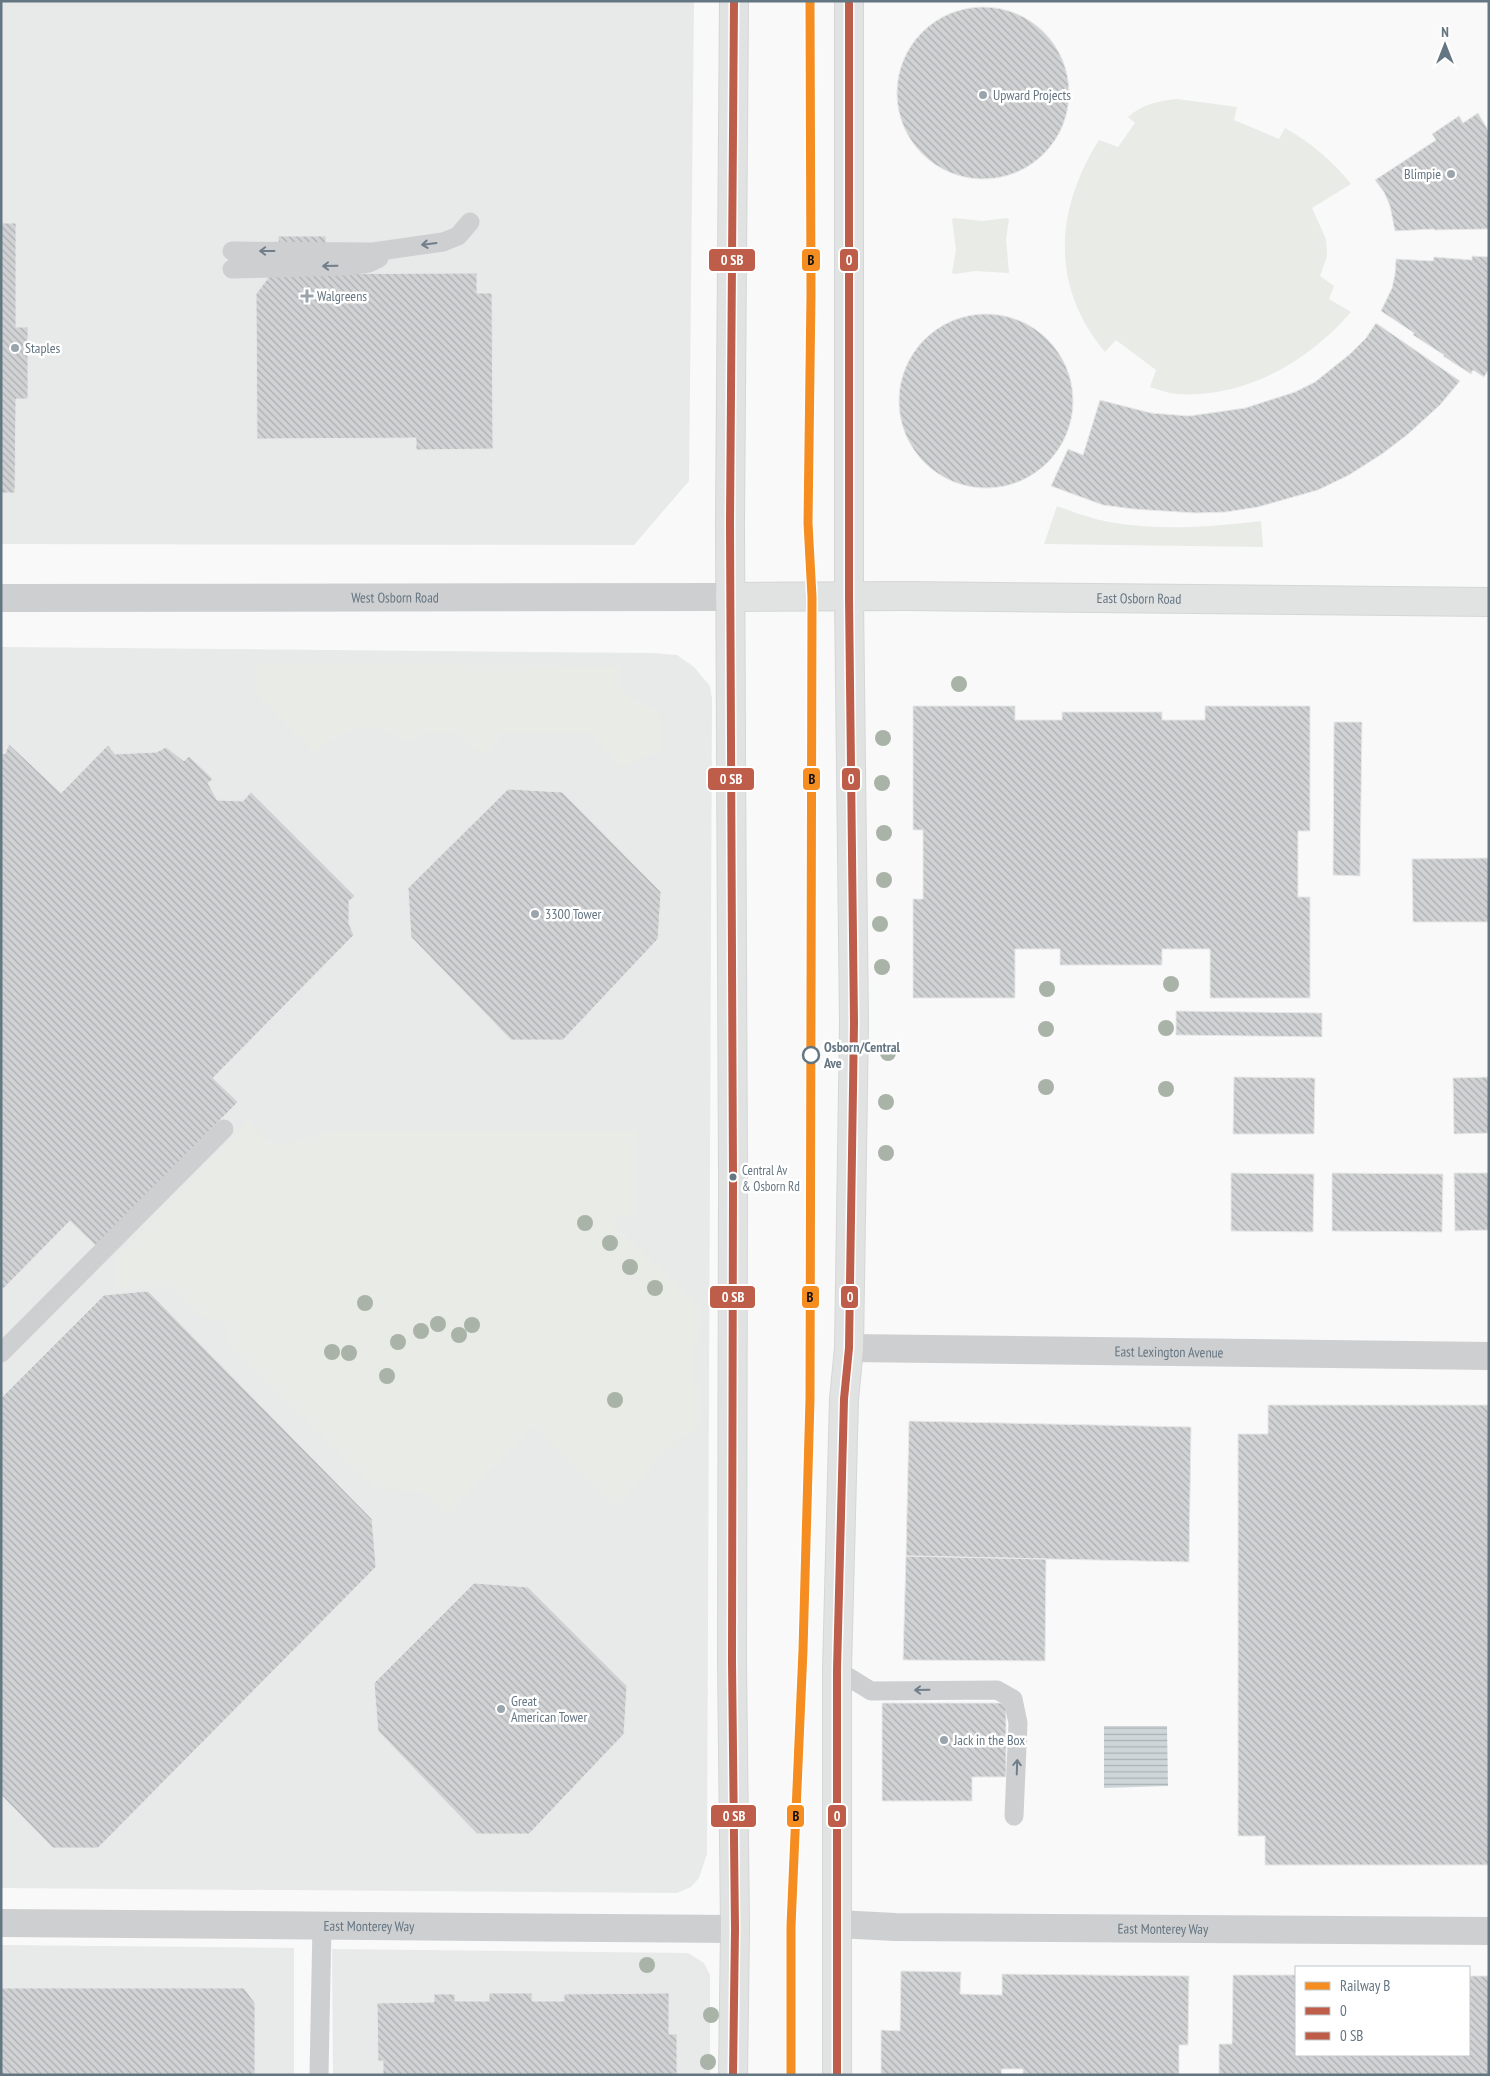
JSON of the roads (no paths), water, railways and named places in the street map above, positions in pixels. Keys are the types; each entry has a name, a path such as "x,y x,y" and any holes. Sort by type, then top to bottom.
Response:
{"main road":[{"path":"733,2075 735,1929 732,1660 734,1178 730,597 734,1"},
{"path":"837,2075 836,1670 844,1399 849,1348 854,1023 849,597 848,1"},
{"name":"West Osborn Road","path":"730,597 788,597"},
{"name":"East Osborn Road","path":"788,597 1489,602"}],"street":[{"name":"West Osborn Road","path":"1,598 730,597"},
{"name":"East Lexington Avenue","path":"849,1348 1489,1356"},
{"name":"East Monterey Way","path":"1,1923 735,1929"},
{"name":"East Monterey Way","path":"837,1924 895,1927 1489,1931"}],"lane":[{"path":"232,260 373,252 443,242 458,236 470,222"},
{"path":"1,1353 224,1129"},
{"path":"836,1670 871,1691 997,1690 1013,1699 1018,1723 1014,1816"},
{"path":"319,2075 322,1926"}],"rail line":[{"name":"B","path":"791,2075 791,1926 803,1650 810,1399 812,597 808,523 811,294 810,1"}],"place":[{"name":"Upward Projects","path":"983,95"},
{"name":"Blimpie","path":"1451,174"},
{"name":"Walgreens","path":"307,296"},
{"name":"Staples","path":"15,348"},
{"name":"3300 Tower","path":"535,914"},
{"name":"Osborn/Central Ave","path":"811,1055"},
{"name":"Central Av & Osborn Rd","path":"733,1177"},
{"name":"Great American Tower","path":"501,1709"},
{"name":"Jack in the Box","path":"944,1740"}]}
